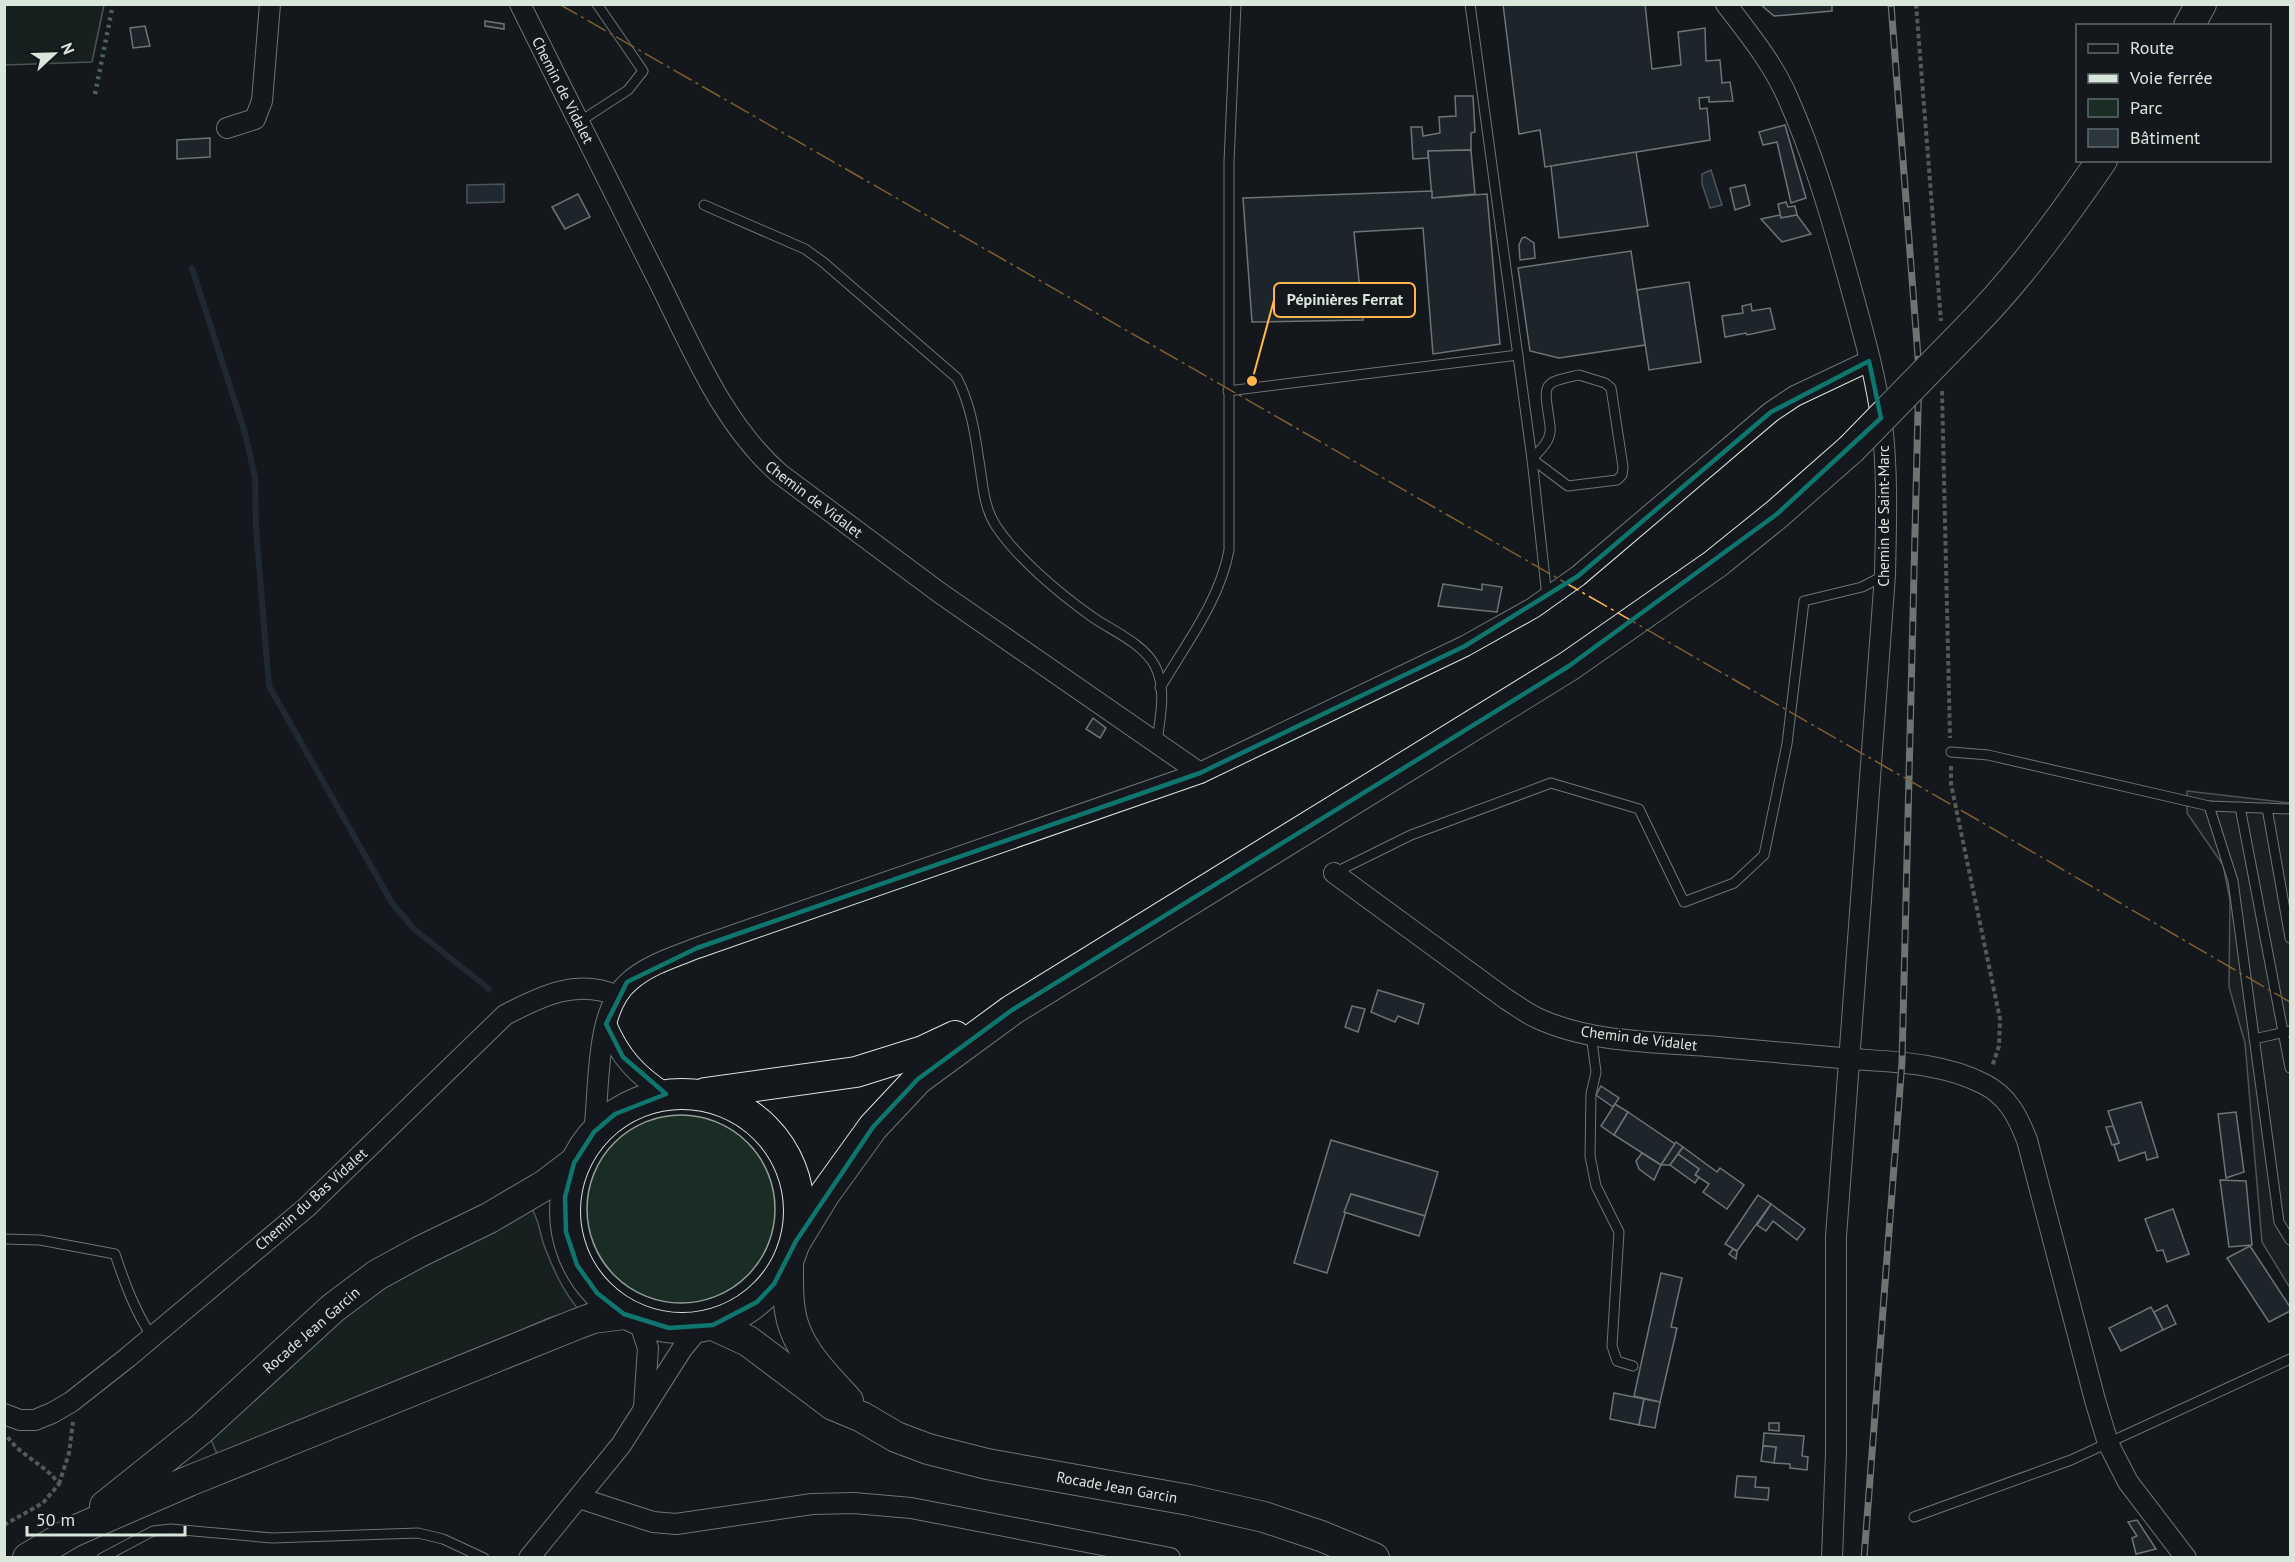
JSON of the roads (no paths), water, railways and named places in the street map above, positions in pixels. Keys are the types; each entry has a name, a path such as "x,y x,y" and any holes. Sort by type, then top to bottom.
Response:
{"main road":[{"path":"2190,24 2201,4"},
{"path":"1012,1010 922,1051 856,1072 697,1094 666,1094 639,1101 615,1114 594,1132 574,1163 565,1197 566,1232 577,1264 597,1293 632,1317 669,1328 706,1326 736,1316 757,1302 774,1284 824,1195 873,1126 918,1079 1012,1010 1569,666 1715,564 1777,514 1851,449 1993,304 2069,208 2101,162"},
{"name":"Rocade Jean Garcin","path":"697,1094 735,1106 767,1130 789,1163 799,1201 792,1252 789,1301 794,1327 811,1359 862,1417"},
{"name":"Rocade Jean Garcin","path":"72,1532 200,1430 333,1308 377,1275 489,1218 545,1185 574,1163"},
{"name":"Rocade Jean Garcin","path":"28,1557 72,1532 189,1480 567,1328 593,1318 632,1317"},
{"name":"Rocade Jean Garcin","path":"706,1326 748,1341 833,1405 862,1417 896,1437 928,1449 987,1464 1189,1500 1264,1517 1374,1557"}],"street":[{"path":"227,128 255,119 262,101 270,4"},
{"name":"Chemin de Vidalet","path":"520,4 692,348 735,426 759,456 940,593 1200,773"},
{"name":"Chemin de Saint-Marc","path":"1726,4 1760,49 1786,95 1826,201 1869,361 1882,423 1885,477 1885,575 1836,1237 1836,1453 1832,1557"},
{"path":"594,1132 598,1101 600,1047 606,1024 617,996 627,982 642,972 673,957 1200,773 1465,646 1547,598 1578,576 1771,412 1795,396 1869,361"},
{"name":"Chemin de Vidalet","path":"1334,873 1506,999 1536,1018 1557,1026 1639,1041 1902,1062 1959,1073 1986,1084 2011,1105 2027,1140 2108,1443 2128,1482 2186,1557"},
{"name":"Chemin du Bas Vidalet","path":"4,1414 20,1420 35,1420 52,1413 76,1398 307,1207 506,1015 538,997 570,990 601,989 617,996"},
{"path":"606,1024 623,1057 641,1077 666,1094"},
{"path":"632,1317 648,1348 644,1411"},
{"path":"529,1557 621,1445 682,1349 706,1326"},
{"path":"579,1498 653,1522 676,1524 812,1504 854,1503 911,1508 1170,1557"}],"lane":[{"path":"579,122 628,90 643,71 597,4"},
{"path":"1160,688 1215,595 1226,568 1229,549 1229,162 1236,4"},
{"path":"1470,4 1532,459 1547,598"},
{"path":"704,205 805,249 824,262 957,378 965,394 990,517 998,529 1046,579 1091,616 1146,652 1156,668 1163,697 1156,744"},
{"path":"1228,391 1518,355"},
{"path":"1580,375 1605,383 1611,388 1623,467 1622,475 1617,480 1569,486 1532,459 1546,443 1550,431 1545,393 1548,385 1554,381 1580,375"},
{"path":"1334,873 1411,835 1551,783 1639,809 1684,902 1734,883 1764,855 1787,744 1804,601 1862,587 1885,575"},
{"path":"1951,752 1988,755 2209,806 2290,811"},
{"path":"2209,806 2233,881 2279,1222 2290,1240"},
{"path":"2240,807 2287,1031 2290,1068"},
{"path":"2267,808 2290,938"},
{"path":"2254,1039 2287,1031"},
{"path":"1591,1034 1596,1072 1591,1094 1590,1156 1596,1186 1619,1232 1612,1346 1617,1361 1633,1366"},
{"path":"4,1239 40,1240 115,1254 129,1294 152,1337"},
{"path":"1914,1517 2071,1460 2290,1359"},
{"path":"102,1557 153,1531 171,1529 272,1538 418,1533 443,1539 484,1557"}],"water":[{"path":"1711,170 1722,205 1710,208 1702,184 1702,174"},
{"path":"504,184 504,202 467,203 467,185"}],"waterway":[{"path":"192,268 245,433 255,477 256,528 269,686 392,903 414,929 489,989"}],"railway":[{"path":"1864,1558 1902,1062 1919,370 1891,4"}],"place":[{"name":"Pépinières Ferrat","path":"1252,381"}]}
